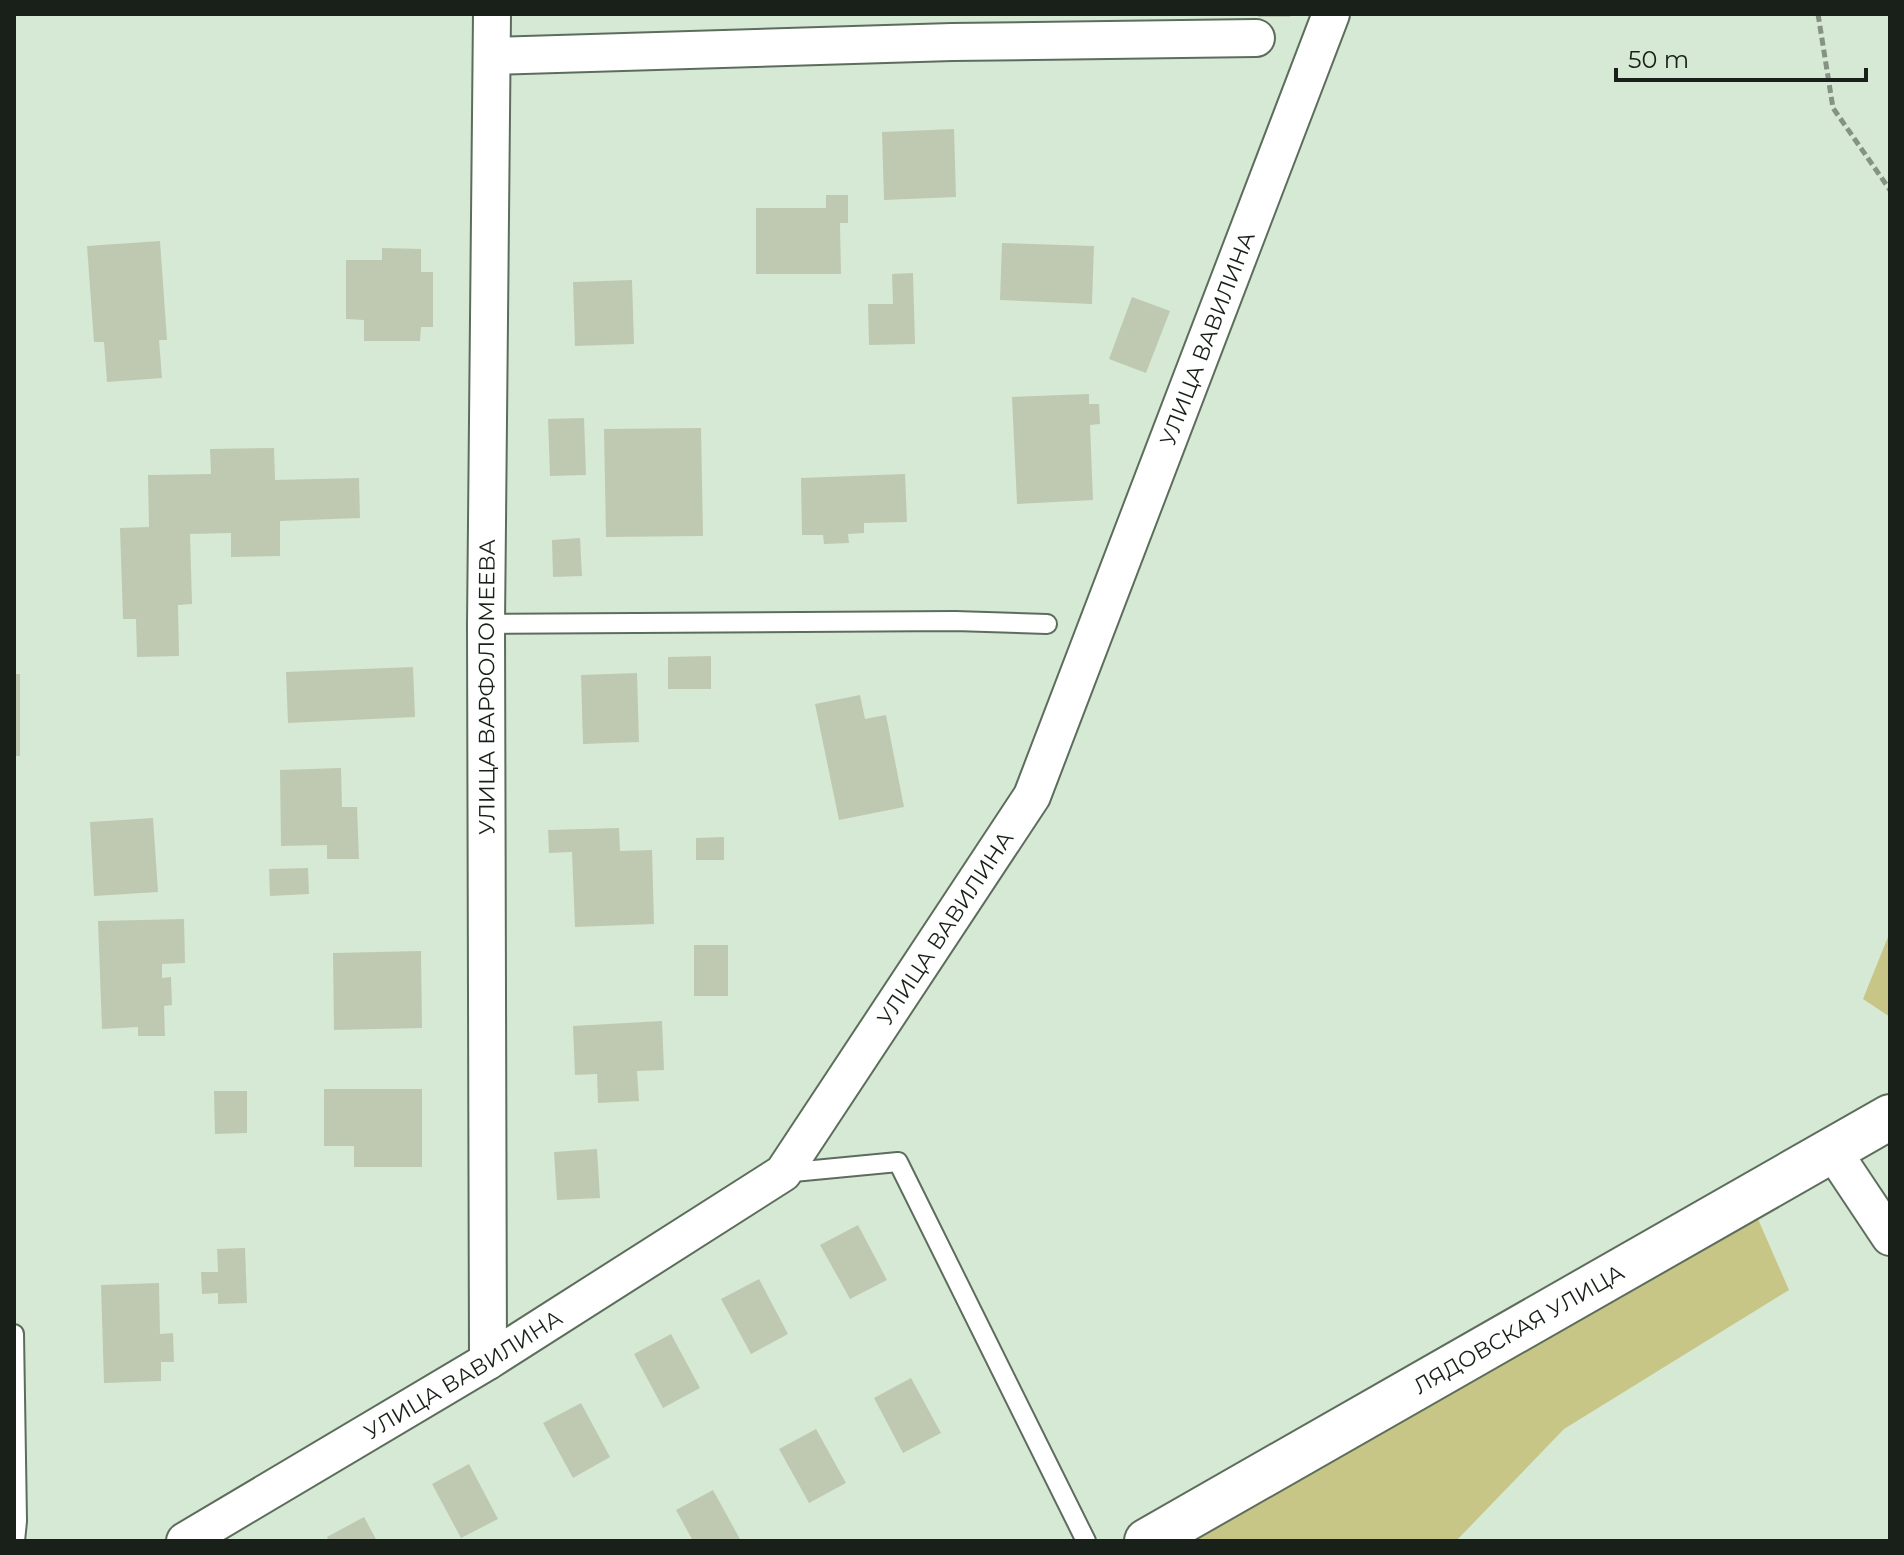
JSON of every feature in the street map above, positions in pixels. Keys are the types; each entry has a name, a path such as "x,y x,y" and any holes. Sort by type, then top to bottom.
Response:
{"main road":[{"name":"ЛЯДОВСКАЯ УЛИЦА","path":"1147,1541 1890,1117"}],"street":[{"name":"УЛИЦА ВАРФОЛОМЕЕВА","path":"488,1361 486,624 492,14"},
{"name":"УЛИЦА ВАВИЛИНА","path":"185,1541 488,1361 783,1173 1032,796 1331,14"},
{"path":"492,56 952,28 1256,38"},
{"path":"1832,1150 1890,1237"}],"lane":[{"path":"486,624 955,621 1047,624"},
{"path":"783,1173 898,1162 1086,1541"},
{"path":"14,1334 15,1541"}],"path":[{"path":"1818,14 1833,108 1890,190"}],"shaded area":[{"path":"1890,932 1890,1017 1863,999"},
{"path":"1758,1219 1789,1290 1564,1429 1456,1541 1185,1541"}],"building":[{"path":"1258,14 1291,14 1290,17 1258,17"},
{"path":"954,129 956,197 884,200 882,132"},
{"path":"826,195 848,195 848,223 840,223 841,274 756,274 756,208 826,208"},
{"path":"160,241 167,340 159,340 162,378 107,382 104,342 94,342 87,246"},
{"path":"1002,243 1094,246 1092,304 1000,300"},
{"path":"382,248 421,249 421,272 433,272 433,327 421,327 420,341 364,341 364,320 346,319 346,260 382,260"},
{"path":"913,273 915,344 869,345 868,304 893,304 892,274"},
{"path":"632,280 634,344 575,346 573,282"},
{"path":"1132,297 1170,311 1146,373 1109,359"},
{"path":"1089,394 1089,404 1099,404 1100,424 1090,425 1093,500 1017,504 1012,397"},
{"path":"584,418 586,475 550,476 548,419"},
{"path":"701,428 703,536 606,537 604,429"},
{"path":"274,448 275,480 359,478 360,518 280,521 280,556 231,557 231,533 190,534 192,604 178,605 179,656 137,657 136,619 123,619 120,528 149,527 148,475 211,474 210,449"},
{"path":"905,474 907,522 864,523 864,533 848,534 849,543 824,544 823,535 802,535 801,478"},
{"path":"580,538 582,576 553,577 552,540"},
{"path":"711,656 711,689 668,689 668,657"},
{"path":"413,667 415,717 288,723 286,672"},
{"path":"637,673 639,742 583,744 581,675"},
{"path":"14,674 20,674 20,756 14,756"},
{"path":"860,695 865,719 886,715 904,807 839,820 815,704"},
{"path":"341,768 342,807 357,807 359,859 327,859 327,845 281,846 280,770"},
{"path":"153,818 158,892 94,896 90,822"},
{"path":"619,828 620,851 652,850 654,924 575,927 572,852 549,853 548,830"},
{"path":"724,837 724,860 696,860 696,838"},
{"path":"308,868 309,894 270,896 269,869"},
{"path":"184,919 185,963 162,964 162,978 171,977 172,1005 164,1006 165,1036 138,1036 138,1027 102,1029 98,921"},
{"path":"694,945 728,945 728,996 694,996"},
{"path":"421,951 422,1028 334,1030 333,953"},
{"path":"662,1021 664,1070 637,1071 639,1101 598,1103 597,1074 575,1075 573,1026"},
{"path":"324,1089 422,1089 422,1167 354,1167 354,1146 324,1146"},
{"path":"214,1091 247,1091 247,1133 215,1134"},
{"path":"597,1149 600,1198 557,1200 554,1152"},
{"path":"858,1225 887,1280 850,1299 820,1245"},
{"path":"245,1248 247,1303 218,1304 218,1293 202,1294 201,1272 218,1272 217,1249"},
{"path":"759,1279 788,1334 751,1354 721,1299"},
{"path":"159,1283 160,1334 173,1333 174,1362 161,1362 161,1381 104,1383 101,1285"},
{"path":"671,1334 700,1388 663,1408 634,1354"},
{"path":"911,1378 941,1433 903,1453 874,1398"},
{"path":"581,1403 610,1457 573,1478 543,1423"},
{"path":"816,1429 846,1483 809,1503 779,1449"},
{"path":"469,1464 498,1519 461,1538 432,1484"},
{"path":"713,1490 741,1541 693,1541 676,1510"},
{"path":"364,1517 377,1541 329,1541 327,1537"}]}
